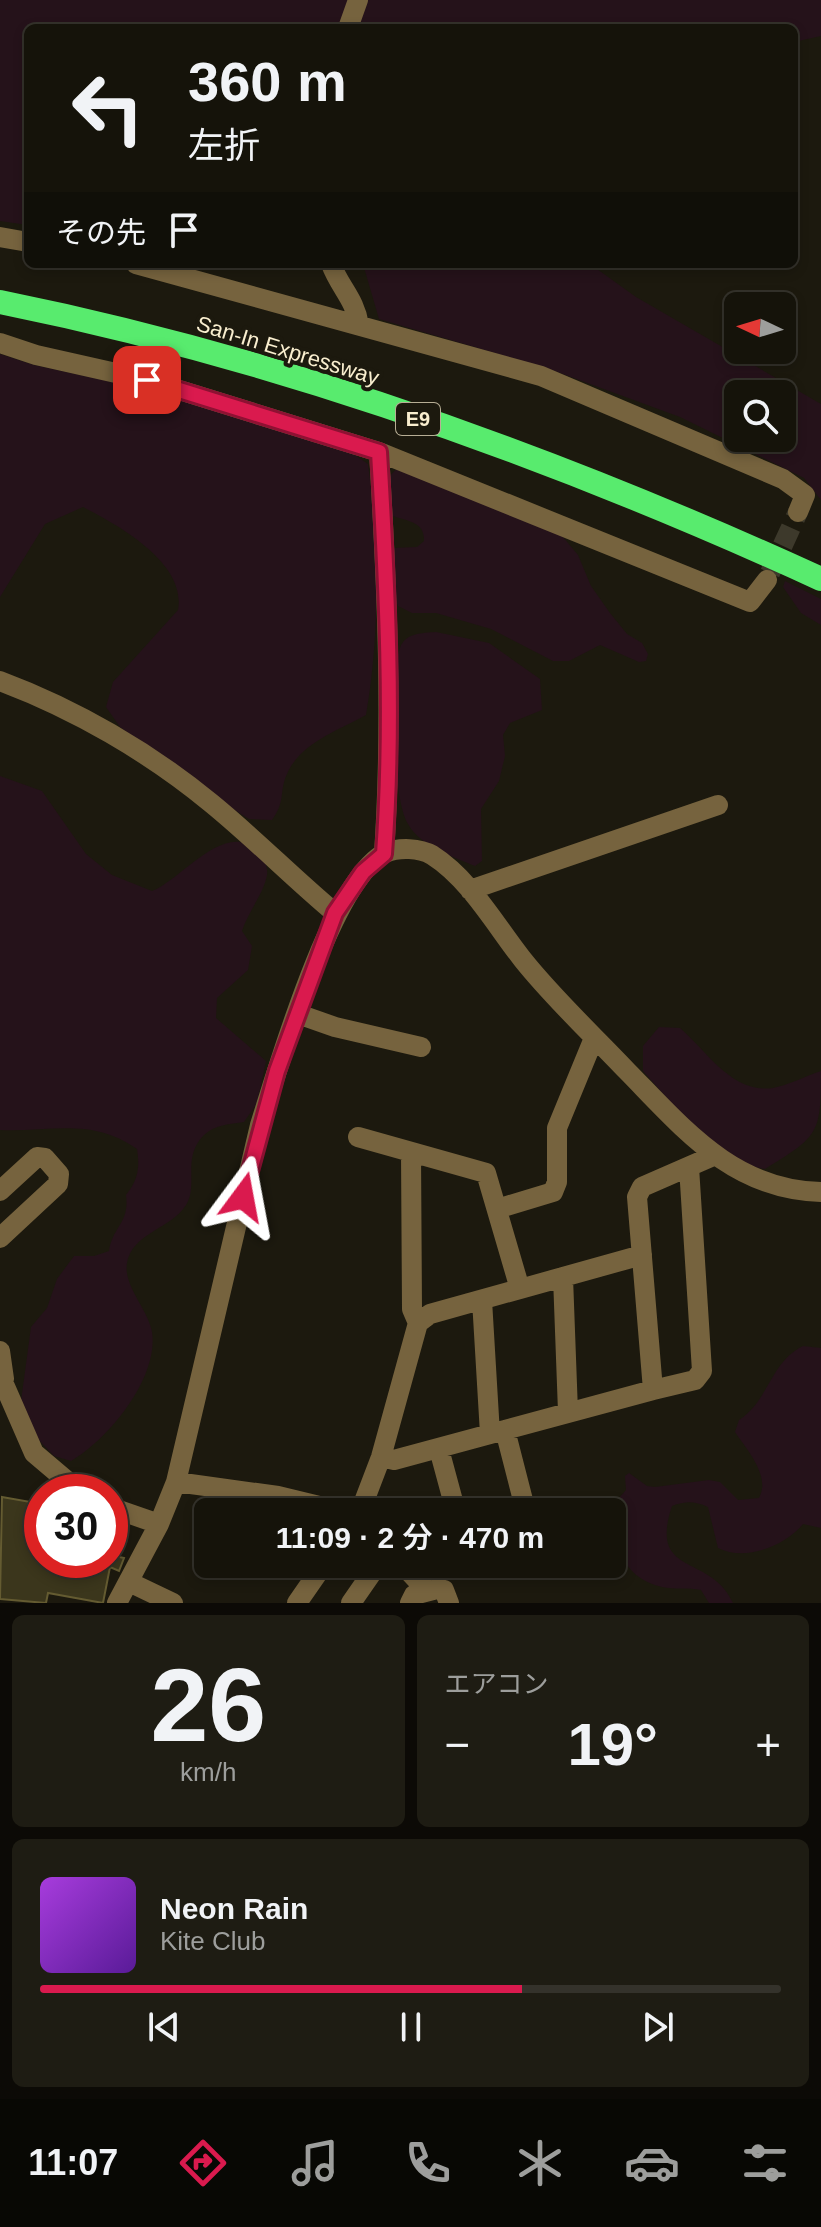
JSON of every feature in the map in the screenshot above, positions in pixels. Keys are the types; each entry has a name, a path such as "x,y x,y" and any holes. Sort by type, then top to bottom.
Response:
{"highway":[{"name":"San-In Expressway","path":"0,302 219,355 371,402 710,528 821,579"}],"street":[{"path":"349,24 358,0"},
{"path":"0,237 24,241"},
{"path":"151,268 541,376 783,479 805,495 798,512"},
{"path":"332,268 337,280 356,305 359,325"},
{"path":"0,343 36,355 147,380 379,452 750,602 767,580"},
{"path":"379,452 389,609 389,739 384,854"},
{"path":"0,681 100,728 152,761 210,802 335,913"},
{"path":"470,890 718,805"},
{"path":"117,1603 159,1524 176,1482 260,1125 298,1014 335,913 363,872 384,854 420,850 433,856 470,890 537,978 713,1156 774,1186 821,1192"},
{"path":"298,1014 345,1030 421,1047"},
{"path":"497,1209 553,1192 557,1182 557,1128 594,1038"},
{"path":"358,1137 486,1173 520,1289"},
{"path":"411,1153 412,1309 418,1323"},
{"path":"653,1390 637,1197 642,1187 713,1156"},
{"path":"0,1238 58,1184 59,1174 45,1158 37,1157 2,1186"},
{"path":"381,1457 394,1460 439,1449 695,1380 703,1365 689,1167"},
{"path":"365,1498 381,1457 418,1323 430,1314 642,1255"},
{"path":"563,1277 568,1412"},
{"path":"482,1300 497,1432 521,1498"},
{"path":"0,1351 2,1377 20,1425 34,1453 59,1474"},
{"path":"439,1449 452,1498"},
{"path":"176,1482 286,1498"},
{"path":"128,1513 159,1524"},
{"path":"297,1603 314,1578"},
{"path":"351,1603 368,1578"},
{"path":"415,1578 427,1591"},
{"path":"129,1582 173,1603"},
{"path":"410,1603 414,1595 444,1590 449,1603"}],"shaded area":[{"path":"0,0 821,0 821,36 798,41 798,24 24,24 24,224 0,221"},
{"path":"364,268 596,268 636,297 724,348 724,364 752,364 780,380 724,380 724,439 680,417 552,370 379,319"},
{"path":"0,354 34,365 177,396 345,448 368,464 374,526 376,622 366,715 321,738 301,754 287,774 279,807 272,820 249,819 212,796 120,727 106,707 113,682 178,610 178,593 172,577 147,548 114,524 83,507 45,524 0,597"},
{"path":"796,390 821,404 821,500 804,478 751,452 796,452"},
{"path":"400,467 558,531 578,555 591,586 610,613 627,634 642,643 648,654 646,661 639,662 600,645 569,661 553,661 491,629 436,613 412,613 398,606 392,595 393,548 417,547 424,541 419,526 392,516 388,483"},
{"path":"785,581 821,599 821,625 801,613 783,587"},
{"path":"436,632 489,643 540,679 542,710 510,723 503,735 505,756 499,781 481,809 482,861 475,866 421,839 408,824 398,790 393,709 400,648 406,639 415,635"},
{"path":"0,776 42,791 86,854 112,875 152,891 204,854 233,842 246,844 260,856 267,868 263,889 242,931 252,946 248,970 217,998 216,1018 266,1061 257,1103 244,1122 217,1127 204,1135 193,1153 190,1197 186,1205 130,1253 127,1263 129,1280 152,1332 148,1369 115,1423 71,1461 54,1456 35,1436 21,1401 31,1327 47,1308 57,1279 74,1256 94,1256 109,1251 123,1219 126,1195 136,1179 138,1156 137,1149 120,1139 87,1129 0,1130"},
{"path":"659,1027 680,1028 721,1069 733,1078 758,1088 779,1087 821,1071 820,1108 813,1131 797,1149 765,1169 748,1166 693,1128 643,1071 643,1046"},
{"path":"803,1346 821,1348 821,1528 803,1524 786,1539 764,1550 729,1552 718,1548 708,1507 690,1502 677,1504 672,1506 667,1529 668,1544 685,1563 723,1587 733,1603 709,1603 701,1590 662,1587 636,1575 626,1563 626,1498 619,1498 626,1490 625,1476 629,1473 647,1486 655,1487 709,1480 720,1482 738,1500 759,1498 762,1490 760,1472 735,1432 739,1420 757,1403 776,1371"}],"building":[{"path":"2,1497 24,1501 24,1578 108,1578 103,1603 48,1593 46,1603 0,1599"}],"tunnel":[{"path":"770,573 798,512"}],"route":[{"path":"147,380 379,452 389,609 389,739 384,854 363,872 335,913 277,1071 243,1197"}]}
